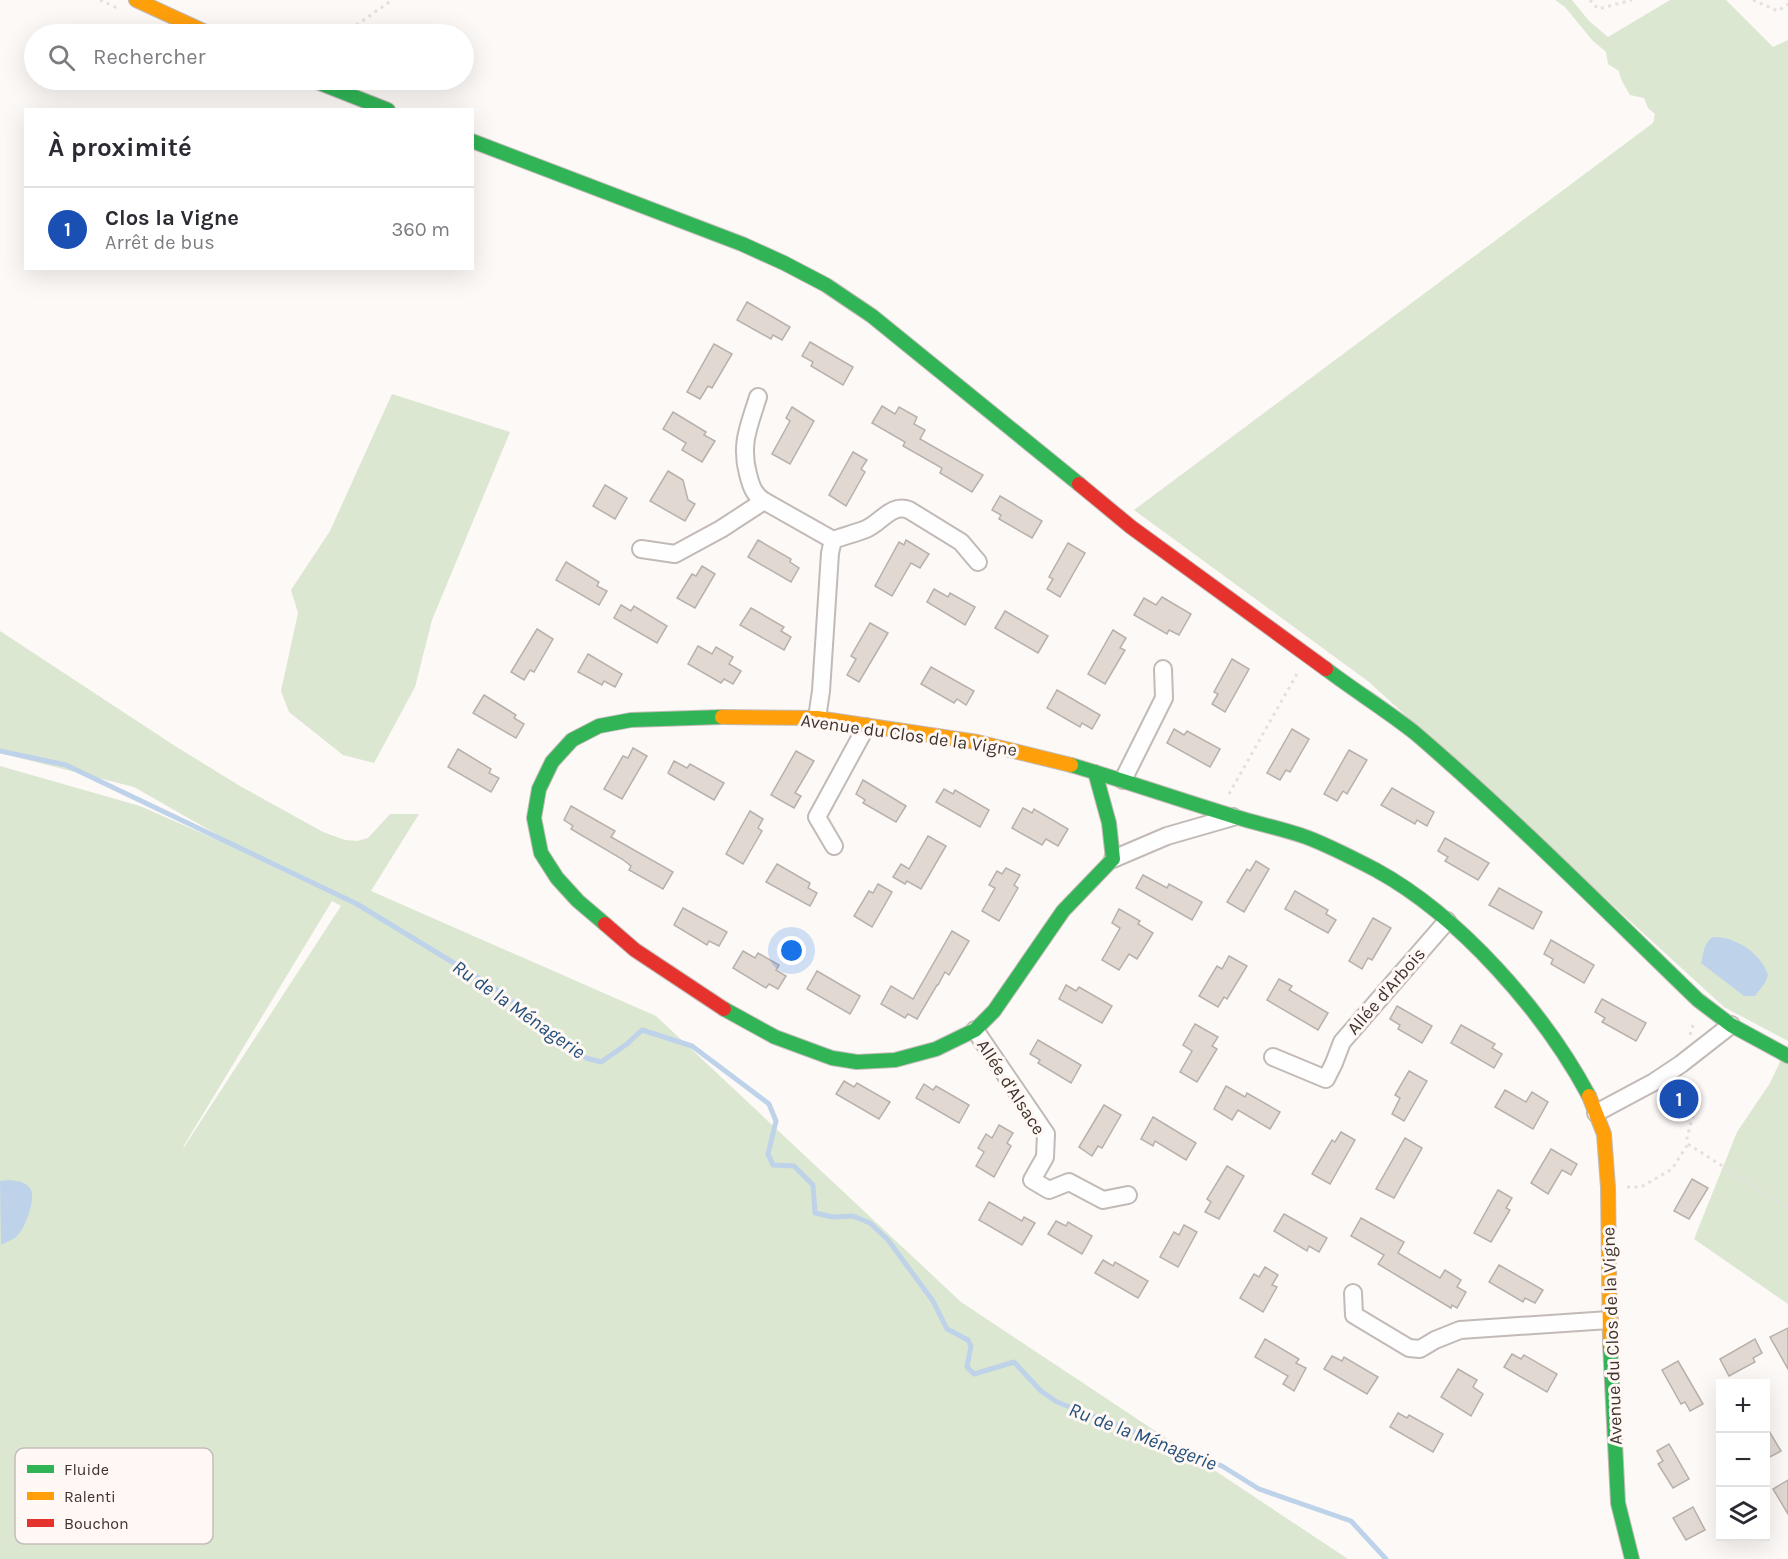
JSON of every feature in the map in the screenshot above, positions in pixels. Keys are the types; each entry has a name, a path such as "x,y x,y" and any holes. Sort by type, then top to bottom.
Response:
{"street":[{"path":"136,0 188,24"},
{"path":"337,90 383,108"},
{"path":"474,142 742,244 826,285 872,316 1131,527 1335,676 1376,703 1414,733 1509,818 1698,1000 1731,1025 1788,1056"},
{"path":"758,397 746,438 744,454 752,489 758,497 833,540 869,528 892,511 903,508 961,542 978,562"},
{"path":"641,549 675,554 721,529 764,501"},
{"path":"817,718 821,691 830,553 833,540"},
{"path":"1123,780 1164,698 1163,669"},
{"name":"Avenue du Clos de la Vigne","path":"1227,814 1113,859 1063,911 994,1011 975,1030 936,1049 895,1060 857,1062 832,1059 785,1041 736,1016 635,950 565,888 541,853 534,818 539,789 544,775 556,756 572,740 599,726 631,720 724,717 817,718 977,742 1055,760 1295,834 1345,854 1378,871 1447,921 1472,943 1528,1003 1576,1072 1590,1098 1604,1134 1608,1187 1609,1320 1618,1503 1632,1559"},
{"path":"834,846 816,817 866,726"},
{"path":"1095,772 1109,823 1113,859"},
{"name":"Allée d'Arbois","path":"1273,1057 1326,1079 1342,1042 1447,921"},
{"path":"1596,1113 1681,1064 1731,1025"},
{"name":"Allée d'Alsace","path":"975,1030 1046,1134 1045,1157 1032,1180 1048,1190 1070,1182 1103,1200 1128,1195"},
{"path":"1353,1293 1354,1315 1409,1348 1416,1349 1460,1330 1609,1320"}],"path":[{"path":"358,24 392,0"},
{"path":"1590,0 1598,9 1632,0"},
{"path":"1753,0 1778,11 1788,4"},
{"path":"1227,814 1302,665"},
{"path":"1688,1039 1692,1034 1693,1014"},
{"path":"1608,1187 1641,1187 1672,1169 1688,1144 1687,1138 1697,1099 1693,1086"},
{"path":"1688,1144 1788,1208"}],"green space":[{"path":"1555,0 1572,0 1589,21 1608,37 1670,0 1726,0 1773,47 1788,40 1788,1041 1724,1007 1369,682 1134,510 1653,123 1655,114 1648,108 1644,98 1630,95 1619,71 1608,64 1606,52 1592,40 1565,7"},
{"path":"392,394 510,432 432,620 415,687 374,763 343,755 289,712 281,691 298,613 291,590 330,531"},
{"path":"0,631 175,746 240,786 323,832 345,840 357,841 368,838 390,814 419,814 371,891 656,1016 961,1302 1348,1559 0,1559 0,766 140,806 258,858 134,787 0,753","holes":["332,901 341,906 184,1147"]},
{"path":"1788,1045 1788,1304 1694,1239 1737,1132 1770,1083"}],"water":[{"path":"1713,937 1721,937 1738,943 1754,953 1765,967 1768,975 1755,996 1744,996 1701,963 1706,945"},
{"path":"8,1180 28,1186 32,1192 32,1198 29,1213 20,1232 14,1239 1,1245 0,1181"}],"building":[{"path":"747,302 790,327 782,340 773,335 771,339 737,320"},
{"path":"810,342 853,367 843,385 811,366 813,362 802,356"},
{"path":"714,344 732,354 712,388 708,386 700,399 687,392"},
{"path":"882,406 895,414 899,407 917,417 914,424 925,430 920,439 983,475 972,492 940,473 942,468 903,446 905,442 872,423"},
{"path":"792,407 814,421 790,464 772,454 790,421 786,418"},
{"path":"673,412 706,432 704,435 715,441 702,462 682,450 686,443 663,429"},
{"path":"853,452 867,460 861,469 865,472 846,506 829,495"},
{"path":"668,471 683,480 688,500 695,504 685,521 650,501"},
{"path":"605,485 627,498 615,519 593,506"},
{"path":"1000,496 1042,521 1032,538 999,519 1001,515 992,510"},
{"path":"758,540 791,559 790,562 799,568 791,582 748,557"},
{"path":"906,540 929,554 920,568 911,563 892,596 875,586 899,542 904,545"},
{"path":"1068,543 1085,553 1060,597 1047,589 1053,579 1049,577"},
{"path":"566,562 599,582 597,586 607,591 599,605 556,580"},
{"path":"702,566 715,574 695,608 677,598 692,574 696,576"},
{"path":"934,589 948,597 950,593 975,607 965,625 927,602"},
{"path":"1162,597 1191,614 1179,635 1169,630 1167,634 1134,615 1144,598 1156,605"},
{"path":"621,605 631,611 634,606 667,626 657,643 614,618"},
{"path":"751,608 784,627 781,631 791,637 784,650 740,625"},
{"path":"1005,611 1048,636 1038,653 995,628"},
{"path":"870,623 888,633 859,682 847,675 856,659 851,656"},
{"path":"537,629 553,639 534,672 530,670 524,680 511,672"},
{"path":"1113,630 1126,638 1120,648 1125,650 1105,684 1088,674"},
{"path":"698,646 712,654 716,647 733,657 729,664 741,671 733,684 724,679 721,683 688,664"},
{"path":"588,654 622,674 615,687 604,681 602,685 578,672"},
{"path":"1232,659 1249,669 1225,712 1212,704 1218,694 1214,692"},
{"path":"931,667 974,691 966,705 957,699 954,703 921,684"},
{"path":"1057,690 1100,715 1092,729 1082,723 1080,727 1047,708"},
{"path":"484,695 516,715 514,718 524,724 516,738 473,713"},
{"path":"1174,729 1184,735 1187,731 1220,749 1210,767 1167,743"},
{"path":"1292,729 1309,739 1290,772 1286,770 1280,780 1267,773"},
{"path":"633,748 647,756 622,799 604,789 623,756 628,758"},
{"path":"458,749 491,769 489,773 499,778 491,792 448,767"},
{"path":"1349,750 1367,760 1347,794 1343,791 1337,801 1324,794"},
{"path":"796,751 814,761 795,793 801,796 794,808 771,795"},
{"path":"674,761 687,768 690,764 724,783 714,800 668,773"},
{"path":"863,780 906,806 896,822 863,803 865,800 856,794"},
{"path":"1392,788 1434,812 1427,826 1417,820 1415,824 1381,805"},
{"path":"944,789 953,794 955,790 989,810 980,827 936,802"},
{"path":"571,806 615,831 611,837 673,872 663,889 629,870 631,866 622,859 571,829 573,826 564,820"},
{"path":"1023,808 1032,813 1034,809 1068,829 1058,846 1046,839 1042,845 1012,828"},
{"path":"750,811 763,819 758,828 762,831 743,864 726,854"},
{"path":"928,836 946,846 921,889 907,881 905,884 893,877 901,864 909,869"},
{"path":"1445,838 1489,863 1478,880 1445,861 1448,857 1438,851"},
{"path":"1256,861 1269,869 1244,912 1227,902 1247,869 1250,871"},
{"path":"777,864 810,883 808,888 817,893 810,906 766,882"},
{"path":"1006,868 1020,875 1014,885 1018,888 999,921 982,911 995,888 989,885 997,871 1002,874"},
{"path":"1143,875 1167,888 1169,884 1202,902 1192,920 1136,888"},
{"path":"878,884 892,892 872,927 854,916 869,891 873,893"},
{"path":"1499,888 1542,912 1533,929 1489,905"},
{"path":"1295,891 1328,910 1326,914 1336,920 1328,933 1285,909"},
{"path":"683,908 727,932 719,946 709,941 707,945 674,925"},
{"path":"1119,909 1140,921 1138,924 1153,933 1137,959 1129,954 1119,970 1102,960 1120,928 1112,923"},
{"path":"1373,918 1391,928 1372,960 1368,958 1362,969 1349,961"},
{"path":"952,931 969,941 949,975 945,972 917,1019 908,1014 905,1018 881,1004 891,986 913,999"},
{"path":"1551,940 1594,965 1584,983 1551,964 1553,959 1544,954"},
{"path":"743,951 755,958 758,953 779,965 776,970 786,976 778,989 769,984 766,988 733,968"},
{"path":"1229,956 1247,966 1227,999 1224,997 1218,1007 1199,996 1217,966 1222,969"},
{"path":"817,971 860,996 850,1014 807,989"},
{"path":"1279,979 1292,986 1289,990 1328,1013 1318,1030 1267,1000"},
{"path":"1066,985 1076,991 1079,987 1112,1006 1102,1023 1059,999"},
{"path":"1602,999 1646,1023 1636,1041 1602,1022 1605,1018 1595,1012"},
{"path":"1397,1006 1432,1026 1422,1043 1398,1029 1400,1025 1390,1019"},
{"path":"1195,1024 1218,1037 1212,1046 1217,1049 1197,1082 1180,1072 1192,1051 1183,1045"},
{"path":"1461,1025 1495,1044 1492,1048 1502,1054 1494,1068 1451,1043"},
{"path":"1038,1040 1081,1065 1071,1083 1038,1063 1040,1060 1030,1054"},
{"path":"1409,1071 1427,1081 1404,1121 1392,1114 1400,1098 1395,1095"},
{"path":"844,1081 854,1087 857,1083 890,1102 879,1119 836,1094"},
{"path":"924,1084 933,1090 936,1086 969,1105 959,1123 916,1098"},
{"path":"1226,1086 1245,1097 1247,1093 1280,1112 1270,1129 1238,1110 1232,1120 1214,1109"},
{"path":"1505,1090 1526,1102 1532,1092 1548,1102 1533,1129 1495,1107"},
{"path":"1104,1105 1121,1115 1102,1148 1098,1146 1092,1156 1079,1147"},
{"path":"1153,1117 1196,1143 1186,1160 1155,1141 1153,1146 1141,1139"},
{"path":"999,1125 1013,1133 1007,1143 1011,1146 994,1177 976,1166 984,1152 978,1148 986,1134 992,1138"},
{"path":"1341,1132 1355,1140 1330,1184 1312,1174 1332,1140 1335,1142"},
{"path":"1405,1138 1422,1148 1394,1198 1376,1189"},
{"path":"1551,1149 1577,1164 1571,1175 1562,1170 1548,1194 1531,1183"},
{"path":"1227,1166 1244,1176 1219,1219 1205,1212 1211,1202 1207,1199"},
{"path":"1692,1179 1708,1188 1689,1219 1674,1211"},
{"path":"1498,1190 1512,1198 1506,1208 1510,1210 1491,1242 1474,1233"},
{"path":"989,1202 1022,1221 1024,1217 1035,1223 1022,1245 979,1220"},
{"path":"1284,1214 1327,1238 1319,1252 1309,1246 1307,1251 1274,1231"},
{"path":"1361,1218 1404,1242 1398,1253 1440,1278 1445,1270 1461,1280 1457,1287 1466,1292 1457,1308 1452,1305 1451,1308 1378,1264 1384,1255 1351,1236"},
{"path":"1056,1221 1066,1226 1068,1222 1092,1236 1082,1254 1048,1234"},
{"path":"1184,1225 1197,1232 1178,1267 1160,1257 1174,1232 1179,1235"},
{"path":"1103,1260 1113,1266 1115,1262 1148,1281 1138,1298 1095,1273"},
{"path":"1499,1265 1543,1290 1535,1303 1525,1298 1523,1302 1489,1282"},
{"path":"1265,1267 1278,1275 1272,1285 1277,1287 1263,1312 1240,1298 1254,1274 1259,1277"},
{"path":"1788,1328 1788,1369 1770,1337"},
{"path":"1265,1339 1299,1359 1296,1363 1306,1368 1294,1391 1283,1384 1288,1376 1255,1357"},
{"path":"1755,1339 1762,1353 1753,1358 1755,1362 1729,1376 1720,1359"},
{"path":"1512,1354 1521,1359 1524,1355 1557,1374 1547,1392 1504,1367"},
{"path":"1332,1356 1342,1361 1344,1357 1378,1377 1367,1394 1324,1369"},
{"path":"1678,1361 1703,1404 1690,1411 1685,1402 1681,1404 1662,1370"},
{"path":"1458,1369 1477,1380 1473,1387 1483,1394 1471,1416 1441,1397"},
{"path":"1398,1413 1407,1418 1409,1415 1443,1434 1433,1452 1390,1427"},
{"path":"1770,1433 1781,1451 1770,1457"},
{"path":"1669,1444 1689,1479 1673,1488 1658,1464 1663,1461 1657,1451"},
{"path":"1788,1480 1788,1514 1773,1489"},
{"path":"1693,1507 1705,1530 1686,1540 1673,1518"}],"waterway":[{"name":"Ru de la Ménagerie","path":"0,751 66,765 357,904 490,985 586,1058 601,1062 627,1044 642,1030 692,1046 769,1104 776,1121 768,1154 773,1165 794,1166 813,1185 815,1213 833,1217 853,1216 870,1223 888,1240 933,1301 947,1329 968,1340 971,1346 967,1367 974,1374 1014,1362 1041,1391 1057,1402 1222,1466 1259,1489 1351,1521 1386,1559"}],"traffic: fast":[{"path":"337,90 383,108"},
{"path":"474,142 742,244 826,285 872,316 1079,484"},
{"path":"1326,669 1415,733 1451,765 1558,864 1698,1000 1731,1025 1788,1056"},
{"path":"605,924 578,901 557,878 541,853 534,818 539,789 552,762 572,740 599,726 631,720 722,717"},
{"path":"1071,765 1306,837 1376,870 1407,889 1438,913 1497,969 1549,1032 1589,1096"},
{"path":"724,1009 775,1037 832,1058 857,1062 895,1060 936,1049 975,1030 994,1011 1063,911 1113,859 1109,823 1095,772"},
{"path":"1610,1343 1618,1503 1632,1559"}],"traffic: slow":[{"path":"136,0 188,24"},
{"path":"722,717 817,718 977,742 1071,765"},
{"path":"1589,1096 1604,1134 1608,1187 1610,1343"}],"traffic: jam":[{"path":"1079,484 1131,527 1326,669"},
{"path":"605,924 635,950 724,1009"}],"place":[{"name":"Clos la Vigne","path":"1679,1099"}]}
